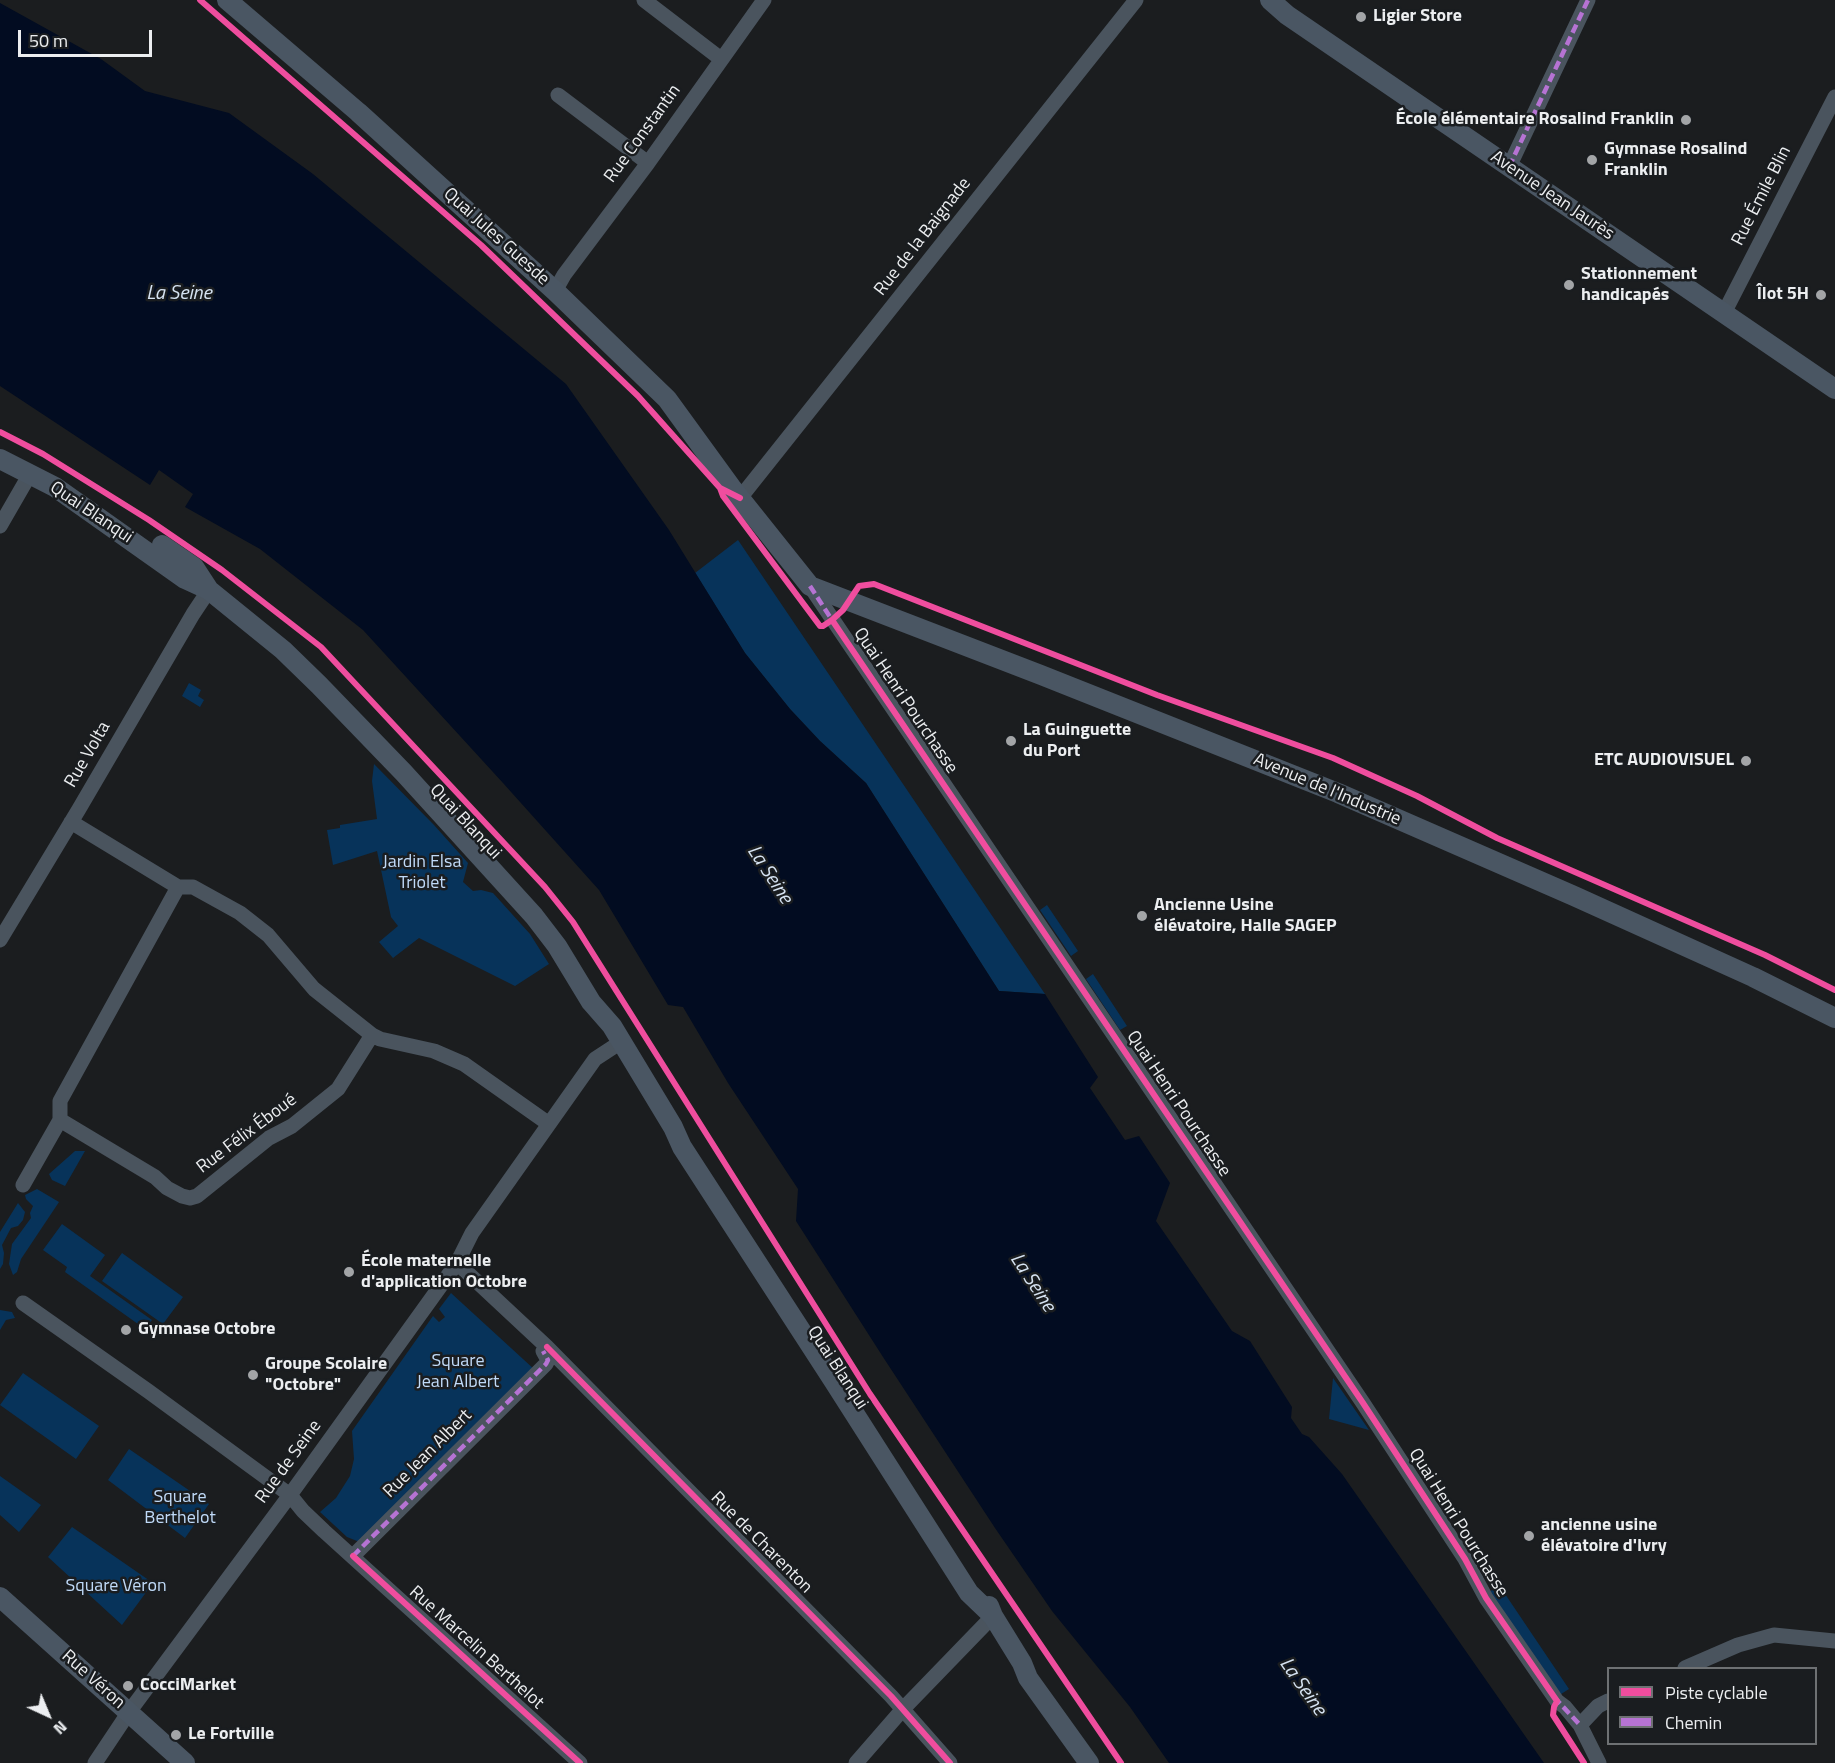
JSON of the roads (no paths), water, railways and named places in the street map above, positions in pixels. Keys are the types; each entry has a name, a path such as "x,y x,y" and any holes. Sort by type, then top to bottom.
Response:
{"main road":[{"name":"Quai Jules Guesde","path":"227,0 358,112 555,291 667,399 740,498"},
{"name":"Avenue Jean Jaurès","path":"1270,0 1287,15 1835,389"},
{"name":"Quai Blanqui","path":"0,445 37,464 194,567 209,590"},
{"name":"Quai Blanqui","path":"0,459 75,501 185,579 209,590 283,650 303,655 320,668 543,907 604,999 616,1034 673,1127 685,1135 711,1172 909,1481 980,1585 993,1616 1022,1663 1028,1678 1089,1763"},
{"name":"Quai Henri Pourchasse","path":"740,498 810,585"},
{"name":"Avenue de l'Industrie","path":"810,585 1338,793 1574,896 1752,977 1835,1018"},
{"name":"Rue Véron","path":"0,1597 185,1763"},
{"name":"Quai Blanqui","path":"1022,1663 1045,1680 1104,1763"}],"street":[{"path":"644,0 721,59"},
{"name":"Rue Constantin","path":"555,291 564,275 648,163 764,0"},
{"name":"Rue de la Baignade","path":"740,498 1136,0"},
{"path":"1509,167 1588,0"},
{"path":"558,95 648,163"},
{"name":"Rue Émile Blin","path":"1724,314 1835,97"},
{"path":"0,526 30,474"},
{"name":"Quai Henri Pourchasse","path":"810,585 1364,1403 1465,1559 1486,1598 1557,1701 1580,1725 1599,1763"},
{"name":"Rue Volta","path":"0,940 209,590"},
{"path":"71,822 178,887 193,887 240,913 274,942 314,989 372,1035 380,1039 434,1051 464,1064 549,1124"},
{"path":"23,1185 60,1120 60,1101 178,887"},
{"name":"Rue de Seine","path":"95,1763 129,1712 290,1495 457,1263 472,1233 594,1059 616,1034"},
{"name":"Rue Félix Éboué","path":"60,1120 155,1177 167,1188 190,1198 197,1196 269,1138 292,1126 338,1089 372,1035"},
{"name":"Rue de Charenton","path":"457,1263 547,1347 903,1709 950,1763"},
{"name":"Rue Marcelin Berthelot","path":"23,1303 290,1495 303,1511 580,1763"},
{"name":"Rue Jean Albert","path":"352,1556 546,1364 548,1360 543,1351"},
{"path":"856,1763 903,1709 993,1616"},
{"path":"1686,1667 1738,1645 1774,1635 1835,1641"},
{"path":"1580,1725 1598,1706 1607,1702"}],"water":[{"name":"La Seine","path":"0,3 101,59 145,91 229,113 313,174 566,384 669,530 745,653 790,709 820,741 866,783 999,991 1045,994 1098,1077 1090,1088 1125,1140 1139,1136 1170,1183 1156,1221 1232,1331 1250,1341 1292,1407 1291,1418 1302,1434 1309,1437 1342,1474 1544,1763 1169,1763 1130,1707 1052,1611 883,1357 796,1221 798,1189 728,1083 683,1007 668,1005 599,890 363,630 260,549 185,507 193,494 159,470 150,485 0,386"}],"place":[{"name":"Ligier Store","path":"1361,17"},
{"name":"École élémentaire Rosalind Franklin","path":"1686,120"},
{"name":"Gymnase Rosalind Franklin","path":"1592,160"},
{"name":"Stationnement handicapés","path":"1569,285"},
{"name":"Îlot 5H","path":"1821,295"},
{"name":"La Guinguette du Port","path":"1011,741"},
{"name":"ETC AUDIOVISUEL","path":"1746,761"},
{"name":"Ancienne Usine élévatoire, Halle SAGEP","path":"1142,916"},
{"name":"École maternelle d'application Octobre","path":"349,1272"},
{"name":"Gymnase Octobre","path":"126,1330"},
{"name":"Groupe Scolaire \"Octobre\"","path":"253,1375"},
{"name":"ancienne usine élévatoire d'Ivry","path":"1529,1536"},
{"name":"CocciMarket","path":"128,1686"},
{"name":"Le Fortville","path":"176,1735"}],"park label":[{"name":"Jardin Elsa Triolet","path":"422,873"},
{"name":"Square Jean Albert","path":"458,1372"},
{"name":"Square Berthelot","path":"180,1508"},
{"name":"Square Véron","path":"116,1587"}]}
